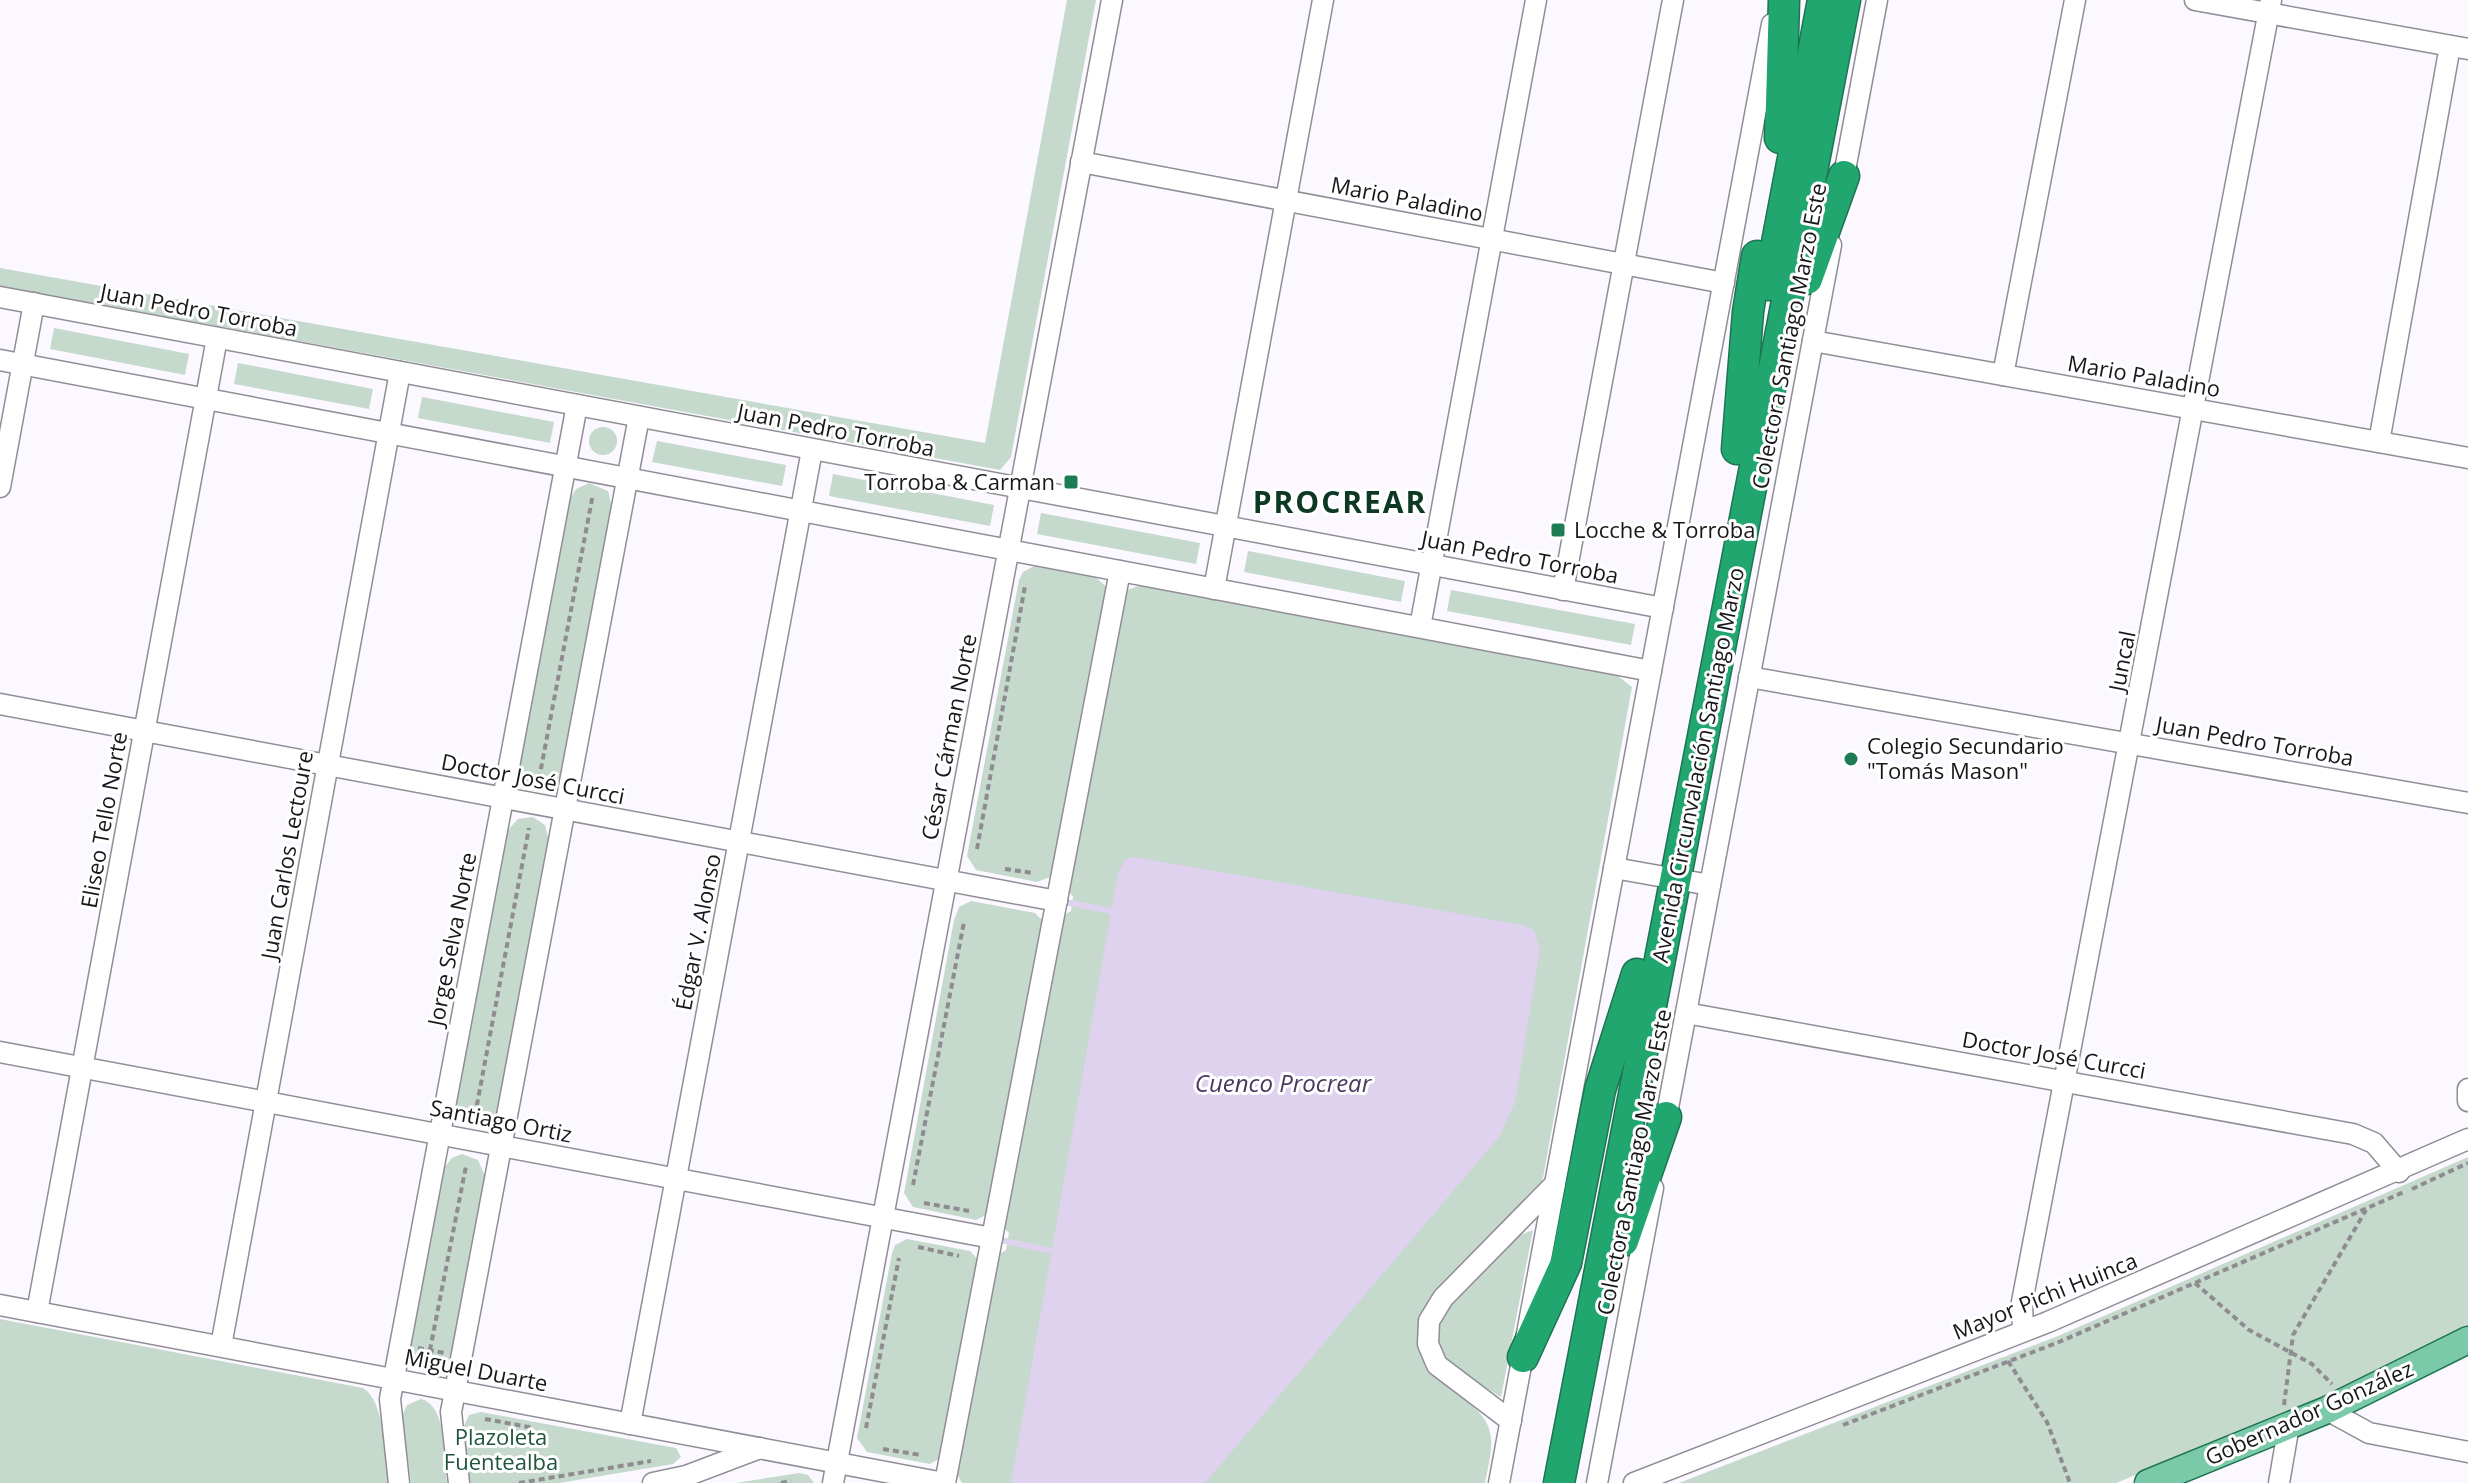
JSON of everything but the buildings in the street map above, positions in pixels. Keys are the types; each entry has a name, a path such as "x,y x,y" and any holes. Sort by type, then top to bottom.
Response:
{"highway":[{"path":"1737,449 1749,302 1782,127 1784,0"},
{"name":"Avenida Circunvalación Santiago Marzo","path":"1561,1483 1737,449 1823,0"},
{"name":"Avenida Circunvalación Santiago Marzo","path":"1540,1483 1637,974 1666,877 1744,525 1845,0"},
{"path":"1744,525 1778,430 1809,270 1844,176"},
{"path":"1523,1357 1566,1263 1600,1090 1637,974"},
{"path":"1561,1483 1595,1401 1624,1233 1666,1117"}],"main road":[{"name":"Gobernador González","path":"2148,1483 2333,1407 2468,1340"}],"street":[{"name":"César Cárman Norte","path":"835,1473 1112,0"},
{"path":"1214,589 1323,0"},
{"path":"1420,627 1536,0"},
{"path":"1563,590 1673,0"},
{"path":"1499,1483 1777,0"},
{"name":"Colectora Santiago Marzo Este","path":"1597,1483 1877,0"},
{"path":"2003,375 2075,0"},
{"path":"2195,0 2270,7 2459,48 2379,442"},
{"name":"Juncal","path":"2023,1331 2022,1302 2270,7"},
{"name":"Mario Paladino","path":"1081,162 1724,283"},
{"name":"Juan Pedro Torroba","path":"0,297 1663,608"},
{"path":"0,487 34,303"},
{"name":"Eliseo Tello Norte","path":"37,1312 217,338"},
{"name":"Mario Paladino","path":"1813,341 2468,458"},
{"path":"0,360 1651,671"},
{"name":"Juan Carlos Lectoure","path":"221,1346 400,372"},
{"name":"Jorge Selva Norte","path":"399,1483 390,1414 394,1379 577,405"},
{"path":"459,1483 451,1424 455,1391 639,417"},
{"name":"Édgar V. Alonso","path":"630,1424 812,450"},
{"path":"944,1483 1120,571"},
{"name":"Juan Pedro Torroba","path":"1749,677 2468,803"},
{"name":"Doctor José Curcci","path":"0,704 1057,901"},
{"path":"1614,868 1710,885"},
{"name":"Doctor José Curcci","path":"1686,1013 2353,1134 2374,1143 2399,1172"},
{"name":"Santiago Ortiz","path":"0,1052 992,1238"},
{"path":"2468,1089 2468,1101"},
{"name":"Mayor Pichi Huinca","path":"1634,1483 2023,1331 2399,1172 2468,1139"},
{"path":"1511,1421 1437,1365 1430,1352 1427,1329 1432,1313 1443,1298 1555,1184"},
{"name":"Miguel Duarte","path":"0,1305 760,1448 835,1473 944,1483"},
{"path":"2333,1407 2369,1433 2468,1452"},
{"path":"2279,1483 2289,1425"},
{"path":"653,1483 686,1476 760,1448"}],"path":[{"path":"539,779 593,494"},
{"path":"580,502 602,506"},
{"path":"977,849 1025,586"},
{"path":"530,767 551,771"},
{"path":"475,1115 529,828"},
{"path":"517,836 538,840"},
{"path":"991,867 1033,873"},
{"path":"913,1185 964,922"},
{"path":"467,1103 488,1107"},
{"path":"428,1360 466,1166"},
{"path":"453,1174 474,1178"},
{"path":"924,1203 969,1211"},
{"path":"2289,1425 2283,1414 2289,1352 2307,1307 2366,1208"},
{"path":"918,1247 959,1256"},
{"path":"866,1428 899,1258"},
{"path":"2194,1283 2249,1330 2324,1375 2337,1390 2333,1407"},
{"path":"409,1346 451,1355"},
{"path":"2008,1361 2047,1422 2070,1483"},
{"path":"881,1449 921,1455"},
{"path":"519,1483 660,1460"},
{"path":"781,1483 791,1481"}],"green space":[{"path":"1067,0 1096,0 1011,457 1000,470 0,286 0,268 985,443"},
{"path":"54,328 189,354 185,375 50,349"},
{"path":"238,363 373,389 369,409 234,384"},
{"path":"422,397 554,422 550,443 418,418"},
{"path":"603,427 613,431 617,441 613,451 603,455 593,451 589,441 593,431"},
{"path":"657,441 786,465 782,486 652,462"},
{"path":"833,474 994,505 990,526 829,496"},
{"path":"589,483 608,491 612,508 562,773 552,787 538,789 524,781 520,765 571,497 576,489"},
{"path":"1041,513 1200,543 1196,564 1037,534"},
{"path":"1248,551 1405,581 1401,602 1244,572"},
{"path":"1034,566 1095,577 1108,588 1053,876 1037,882 976,870 967,856 1019,580 1023,572"},
{"path":"1141,585 1618,676 1632,687 1543,1178 1518,1236 1533,1230 1501,1397 1471,1379 1461,1397 1482,1416 1491,1435 1485,1483 962,1483 955,1470 996,1256 1006,1250 1009,1233 1001,1225 1061,917 1071,911 1073,897 1066,887 1125,591"},
{"path":"1451,590 1635,624 1631,645 1447,611"},
{"path":"533,817 545,825 549,842 498,1109 491,1121 474,1126 458,1114 456,1101 507,831 518,819"},
{"path":"971,901 1035,913 1044,922 988,1214 976,1220 913,1207 904,1193 954,920 959,907"},
{"path":"462,1154 478,1160 485,1176 451,1358 441,1369 424,1371 413,1362 409,1350 443,1169 452,1158"},
{"path":"2468,1157 2468,1326 2301,1407 2116,1483 1679,1483 2058,1336"},
{"path":"907,1239 970,1251 979,1261 941,1458 930,1464 867,1452 857,1438 892,1253 895,1245"},
{"path":"0,1319 363,1388 376,1404 380,1417 388,1483 0,1483"},
{"path":"421,1399 430,1404 440,1423 447,1483 411,1483 402,1416 407,1405"},
{"name":"Plazoleta Fuentealba","path":"481,1412 676,1448 681,1457 673,1464 559,1483 470,1483 462,1430 469,1415"},
{"path":"799,1473 808,1475 814,1483 736,1483"}],"water":[{"name":"Cuenco Procrear","path":"1135,857 1523,925 1534,930 1540,950 1515,1102 1499,1137 1205,1483 1011,1483 1118,872 1126,859"}],"waterway":[{"path":"1060,901 1111,911"},
{"path":"996,1239 1052,1251"}],"place":[{"name":"Torroba & Carman","path":"1071,482"},
{"name":"Locche & Torroba","path":"1558,530"},
{"name":"Colegio Secundario \"Tomás Mason\"","path":"1851,759"}],"district":[{"name":"PROCREAR","path":"1340,503"}]}
